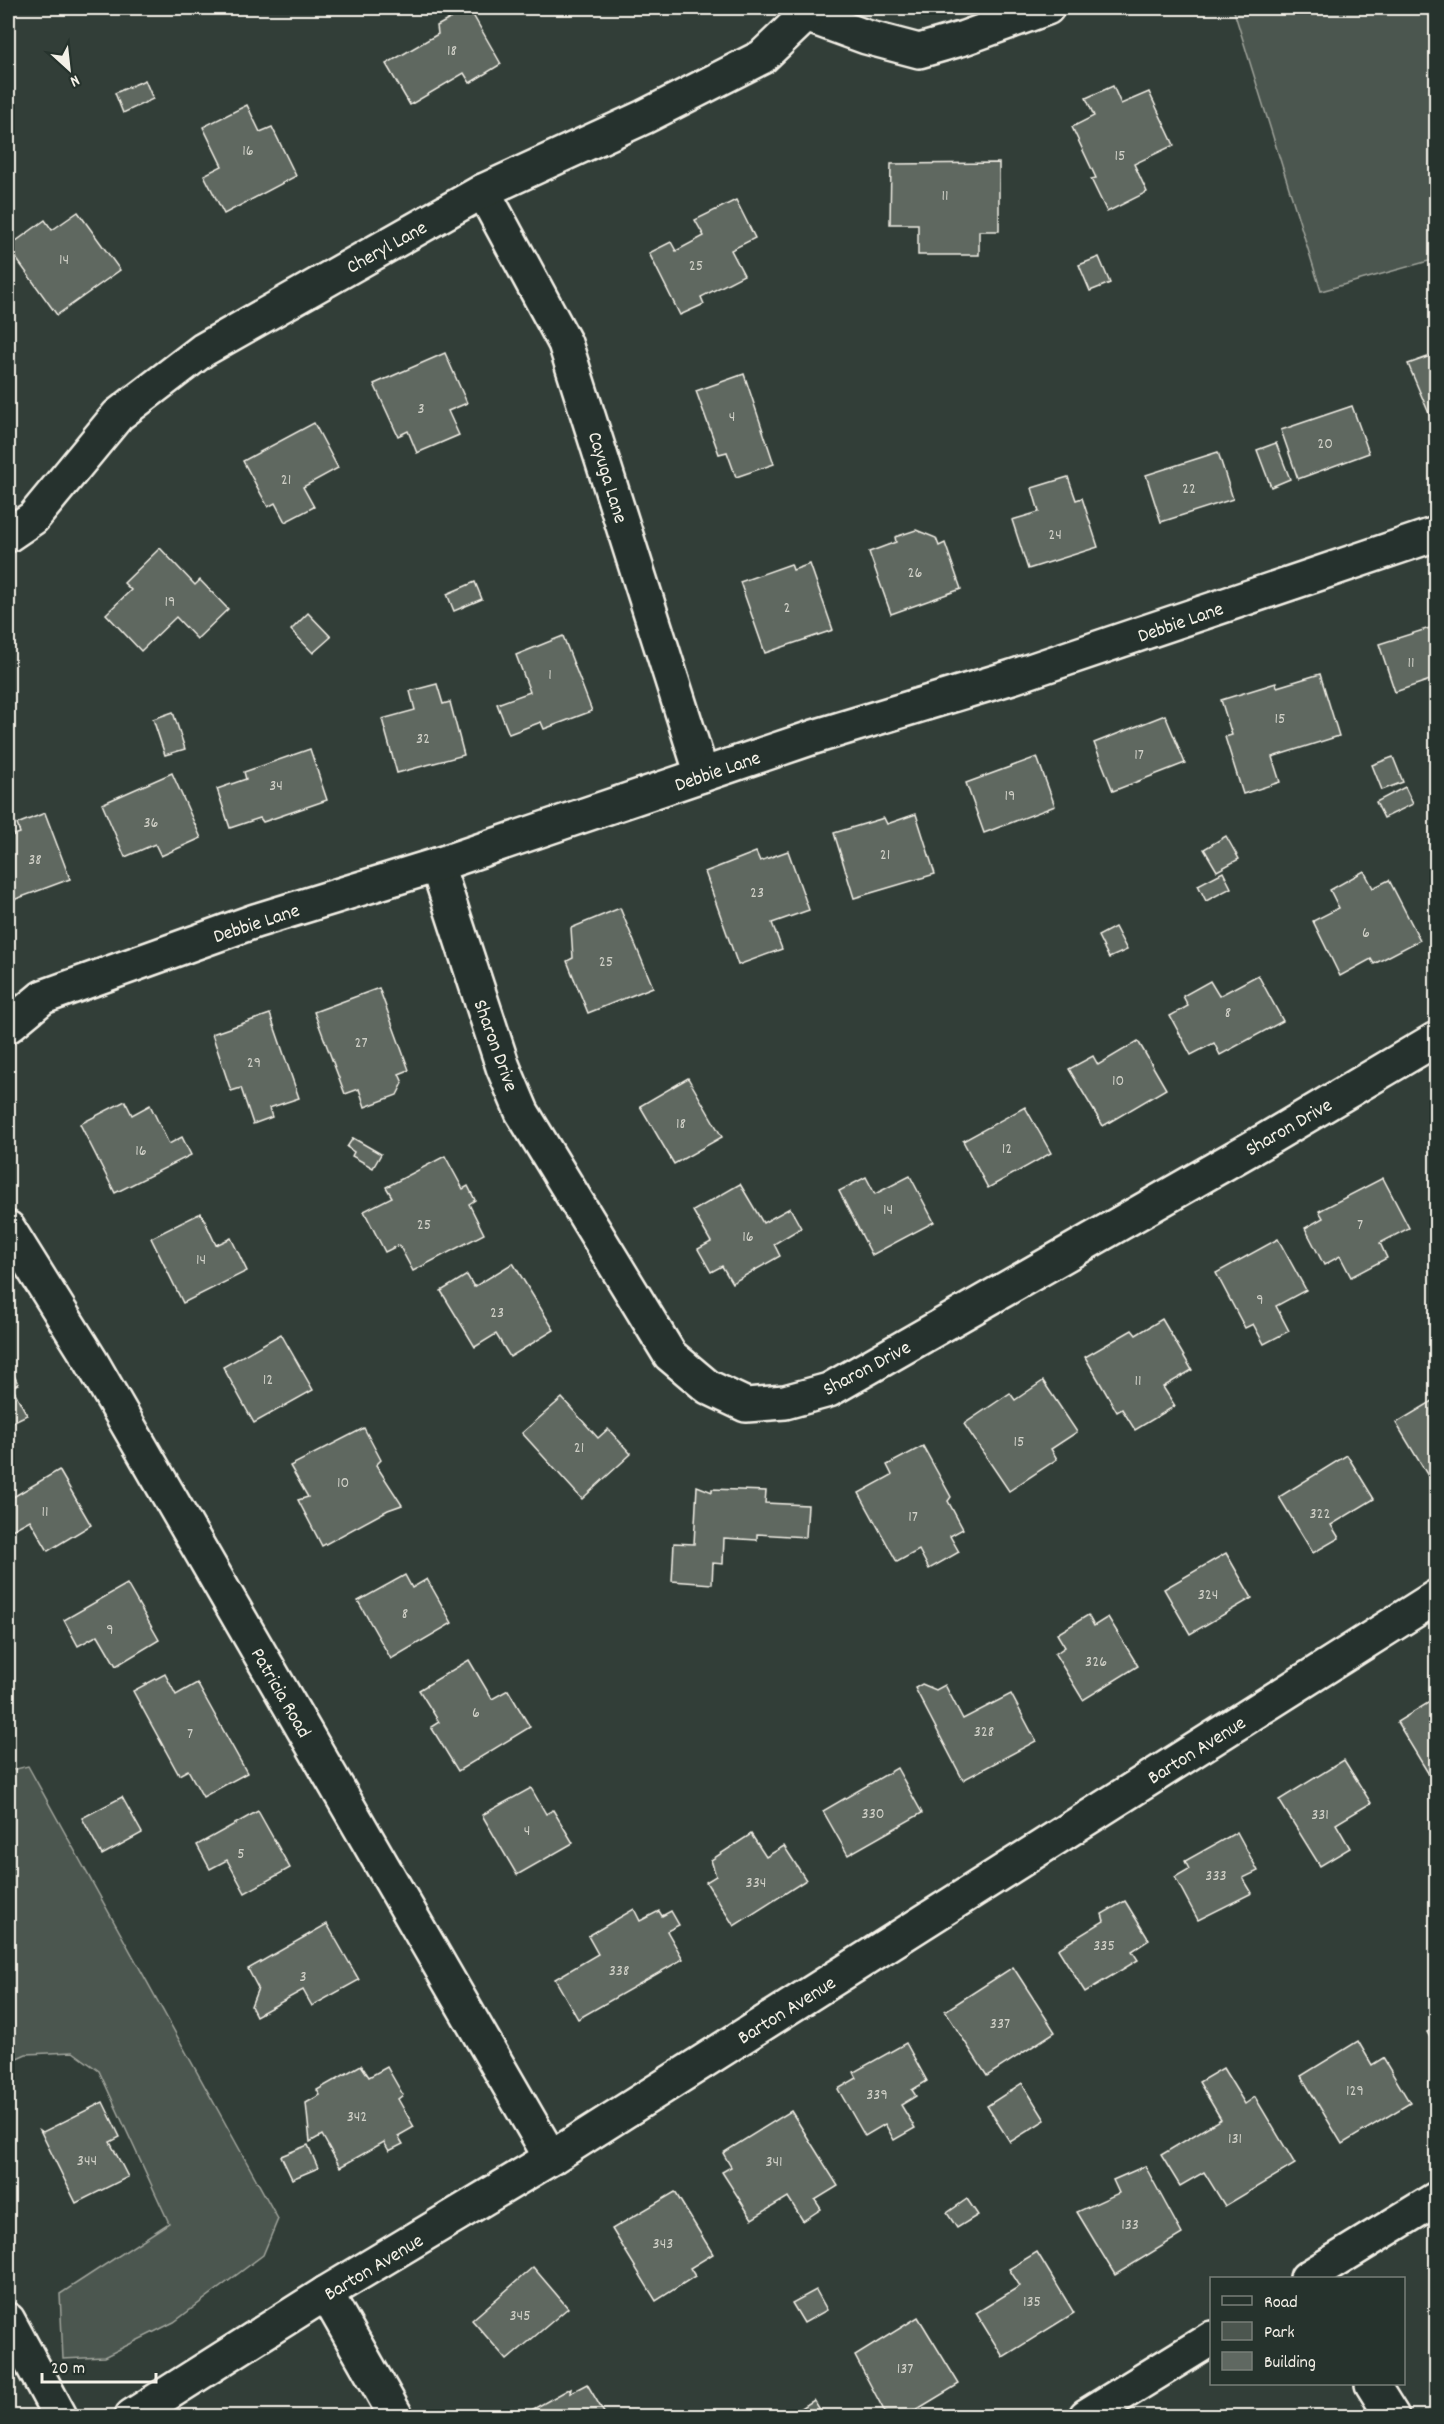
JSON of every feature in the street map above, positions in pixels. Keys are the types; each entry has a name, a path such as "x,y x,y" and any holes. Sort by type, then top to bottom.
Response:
{"street":[{"path":"807,11 866,37 919,51 964,38 1047,8"},
{"name":"Cheryl Lane","path":"8,535 33,518 118,415 203,350 483,191 644,117 762,57 807,11"},
{"name":"Cayuga Lane","path":"483,191 565,343 702,775"},
{"name":"Debbie Lane","path":"8,1026 43,997 255,921 437,865 814,737 1012,677 1437,534"},
{"name":"Sharon Drive","path":"437,865 503,1067 522,1112 670,1355 708,1387 746,1405 785,1402 829,1390 1254,1147 1437,1039"},
{"name":"Patricia Road","path":"8,1228 91,1361 551,2158"},
{"name":"Barton Avenue","path":"132,2416 326,2294 551,2158 1437,1597"},
{"path":"1311,2277 1437,2199"},
{"path":"326,2294 396,2416"},
{"path":"8,2320 60,2416"},
{"path":"1086,2416 1210,2339"},
{"path":"1373,2385 1392,2416"}],"green space":[{"path":"1233,8 1436,8 1436,259 1321,291"},
{"path":"28,1766 278,2219 263,2255 174,2322 104,2357 63,2359 60,2294 169,2223 99,2071 73,2052 26,2054 8,2062 8,1771"}],"building":[{"path":"469,8 501,64 470,83 464,73 410,105 386,64 438,34 437,26"},
{"path":"145,80 153,99 123,113 115,93"},
{"path":"1113,86 1121,104 1149,92 1174,145 1134,164 1147,192 1107,212 1091,179 1096,178 1072,127 1094,116 1086,98"},
{"path":"247,105 260,132 272,127 296,176 224,214 204,175 222,166 203,127"},
{"path":"999,163 999,231 979,231 979,255 918,255 918,224 890,224 891,164"},
{"path":"736,200 755,238 731,250 744,275 701,297 704,304 680,315 649,253 671,242 676,251 704,236 695,220"},
{"path":"78,212 120,270 57,315 8,247 45,220 52,230"},
{"path":"1099,257 1110,283 1090,291 1079,265"},
{"path":"445,353 467,403 448,411 459,435 417,453 408,431 398,436 374,384"},
{"path":"1436,354 1436,430 1408,364"},
{"path":"744,374 774,464 736,477 727,452 719,454 696,391"},
{"path":"1352,406 1369,453 1298,479 1281,430"},
{"path":"314,423 338,468 303,487 314,507 285,522 275,503 268,507 243,461"},
{"path":"1276,443 1290,479 1271,487 1257,450"},
{"path":"1218,452 1233,499 1161,522 1146,475"},
{"path":"1068,477 1076,500 1082,498 1098,547 1028,569 1012,520 1039,512 1032,488"},
{"path":"916,530 936,538 939,546 945,543 961,589 891,614 869,552 896,542 895,537"},
{"path":"160,548 195,585 200,580 228,609 197,639 176,617 141,651 106,614 131,590 124,583"},
{"path":"791,564 793,570 810,564 833,630 765,653 740,582"},
{"path":"475,582 482,599 454,611 447,594"},
{"path":"308,613 331,637 313,653 291,630"},
{"path":"1436,626 1436,678 1395,692 1379,644"},
{"path":"563,636 592,711 544,729 541,722 509,734 497,704 530,692 516,655"},
{"path":"1320,674 1339,736 1272,757 1280,782 1243,794 1225,737 1232,735 1221,700 1276,683 1277,687"},
{"path":"437,684 443,704 450,702 464,755 397,773 382,719 415,710 410,691"},
{"path":"173,712 185,749 165,755 153,719"},
{"path":"1165,715 1185,763 1113,791 1094,743"},
{"path":"310,749 327,800 263,822 260,818 230,828 217,789 246,779 244,772"},
{"path":"1037,757 1055,806 984,833 966,783"},
{"path":"1393,757 1403,782 1382,790 1372,765"},
{"path":"172,773 201,838 161,856 155,844 125,857 102,804"},
{"path":"1405,787 1413,804 1384,818 1376,802"},
{"path":"45,813 70,879 8,902 8,837 20,833 17,824"},
{"path":"916,814 935,874 854,898 834,833 884,818 887,824"},
{"path":"1226,836 1239,859 1217,871 1204,849"},
{"path":"788,851 809,910 772,923 782,949 738,965 705,872 756,852 760,861"},
{"path":"1364,871 1373,888 1389,880 1420,940 1374,964 1371,959 1340,976 1313,921 1339,908 1330,890"},
{"path":"1223,872 1231,888 1206,901 1198,885"},
{"path":"620,908 653,987 588,1013 567,961 573,958 571,928"},
{"path":"1115,927 1127,950 1109,958 1098,936"},
{"path":"1258,975 1283,1021 1220,1055 1214,1043 1191,1055 1170,1016 1188,1006 1183,996 1210,981 1219,996"},
{"path":"379,988 409,1070 399,1074 403,1083 397,1095 365,1107 359,1089 345,1094 314,1012"},
{"path":"270,1014 299,1098 269,1108 272,1117 253,1124 241,1088 231,1091 212,1034"},
{"path":"1138,1041 1166,1089 1103,1126 1069,1069 1093,1056 1098,1065"},
{"path":"688,1078 722,1137 674,1164 640,1106"},
{"path":"125,1101 132,1115 150,1105 169,1144 182,1137 191,1155 115,1193 80,1124"},
{"path":"1025,1107 1051,1153 988,1188 963,1141"},
{"path":"353,1138 381,1154 373,1168 352,1156 354,1152 347,1147"},
{"path":"445,1156 463,1189 468,1186 475,1200 469,1204 484,1234 413,1271 399,1245 385,1252 364,1211 392,1197 386,1187"},
{"path":"910,1176 934,1222 872,1255 839,1191 866,1177 875,1194"},
{"path":"1383,1178 1409,1228 1380,1243 1387,1258 1351,1277 1340,1256 1324,1265 1305,1228 1323,1218 1319,1211"},
{"path":"740,1184 763,1223 790,1208 801,1228 774,1244 780,1256 732,1283 722,1266 711,1272 698,1249 711,1242 693,1211"},
{"path":"201,1213 216,1245 231,1238 247,1271 183,1303 151,1238"},
{"path":"1278,1239 1306,1290 1276,1306 1289,1331 1264,1344 1253,1324 1245,1328 1216,1273"},
{"path":"513,1263 554,1330 510,1357 496,1334 475,1347 441,1291 467,1275 474,1287"},
{"path":"1162,1319 1192,1370 1163,1387 1175,1406 1135,1430 1122,1409 1117,1412 1085,1357 1132,1330 1136,1335"},
{"path":"281,1334 313,1390 254,1423 223,1367"},
{"path":"13,1373 18,1384 12,1387 27,1415 8,1424 8,1375"},
{"path":"1043,1381 1077,1432 1051,1449 1057,1459 1009,1491 964,1424 1010,1393 1015,1400"},
{"path":"562,1398 598,1438 608,1429 631,1454 582,1499 522,1433"},
{"path":"1436,1399 1436,1471 1428,1476 1396,1423"},
{"path":"364,1428 381,1460 376,1465 402,1505 388,1510 322,1546 298,1500 308,1497 290,1466"},
{"path":"923,1446 951,1497 948,1501 963,1529 950,1536 959,1552 929,1569 919,1550 897,1562 859,1493 892,1475 887,1465"},
{"path":"1347,1455 1374,1499 1331,1525 1339,1538 1313,1553 1279,1497"},
{"path":"59,1470 91,1525 48,1551 30,1520 12,1530 8,1523 8,1500"},
{"path":"697,1486 712,1492 712,1489 766,1491 765,1503 808,1505 806,1537 757,1534 757,1540 724,1538 723,1564 713,1563 712,1584 672,1581 674,1543 694,1544"},
{"path":"1226,1553 1252,1598 1190,1634 1164,1589"},
{"path":"405,1575 412,1588 427,1579 452,1623 391,1659 358,1601"},
{"path":"127,1584 159,1640 116,1666 98,1635 78,1646 64,1620"},
{"path":"1088,1615 1094,1626 1108,1617 1138,1666 1083,1700 1055,1654 1065,1647 1057,1634"},
{"path":"469,1660 492,1699 508,1690 530,1727 458,1771 431,1727 439,1722 419,1690"},
{"path":"165,1674 176,1695 197,1683 247,1773 203,1797 188,1770 179,1775 133,1691"},
{"path":"922,1684 936,1690 945,1685 963,1719 1011,1694 1036,1741 963,1780 915,1688"},
{"path":"1436,1698 1436,1786 1397,1722"},
{"path":"1344,1760 1371,1803 1336,1824 1350,1848 1320,1866 1279,1800"},
{"path":"897,1768 922,1813 848,1855 823,1811"},
{"path":"531,1788 546,1814 553,1810 573,1843 517,1875 482,1815"},
{"path":"122,1797 142,1833 102,1855 82,1818"},
{"path":"258,1811 290,1868 245,1893 227,1860 210,1869 197,1845"},
{"path":"1237,1832 1258,1871 1243,1878 1252,1893 1198,1920 1175,1877 1189,1869 1185,1861"},
{"path":"751,1834 766,1857 784,1846 806,1880 734,1926 706,1882 716,1876 711,1860"},
{"path":"1125,1901 1149,1940 1132,1951 1138,1960 1085,1992 1058,1949 1104,1921 1102,1914"},
{"path":"634,1909 640,1921 659,1911 662,1916 671,1911 679,1925 667,1931 683,1959 578,2019 555,1979 598,1954 588,1936"},
{"path":"327,1924 359,1980 312,2006 303,1990 256,2016 251,2006 258,1988 248,1969"},
{"path":"1013,1967 1055,2032 987,2076 945,2011"},
{"path":"1436,2027 1436,2048 1427,2032"},
{"path":"1358,2041 1372,2065 1383,2058 1410,2103 1342,2144 1301,2076"},
{"path":"906,2043 927,2081 912,2090 916,2096 901,2105 915,2128 894,2140 885,2124 865,2136 838,2089 857,2078 854,2072"},
{"path":"361,2065 369,2077 387,2067 403,2095 398,2099 414,2127 398,2136 403,2144 389,2151 384,2142 340,2167 322,2135 310,2142 306,2103 320,2095 317,2090"},
{"path":"1223,2068 1245,2104 1255,2097 1295,2164 1225,2206 1204,2172 1180,2186 1161,2155 1221,2119 1199,2082"},
{"path":"1022,2083 1045,2120 1010,2142 987,2106"},
{"path":"103,2102 120,2137 110,2142 128,2177 76,2203 40,2130 43,2132"},
{"path":"791,2111 838,2186 815,2200 821,2209 803,2221 788,2197 752,2219 722,2172 731,2167 723,2153"},
{"path":"308,2145 318,2168 292,2179 281,2156"},
{"path":"1145,2166 1182,2234 1115,2275 1077,2212 1119,2193 1113,2180"},
{"path":"675,2192 713,2254 690,2268 695,2276 656,2301 612,2229"},
{"path":"967,2199 978,2215 957,2228 947,2213"},
{"path":"1037,2252 1074,2313 1003,2357 976,2313 1020,2286 1009,2269"},
{"path":"533,2267 568,2308 507,2360 472,2320"},
{"path":"816,2290 827,2310 804,2323 792,2303"},
{"path":"918,2317 959,2384 906,2416 887,2416 855,2356"},
{"path":"587,2384 606,2416 527,2416 526,2413 571,2388 570,2393"},
{"path":"814,2400 824,2416 789,2416"}]}
